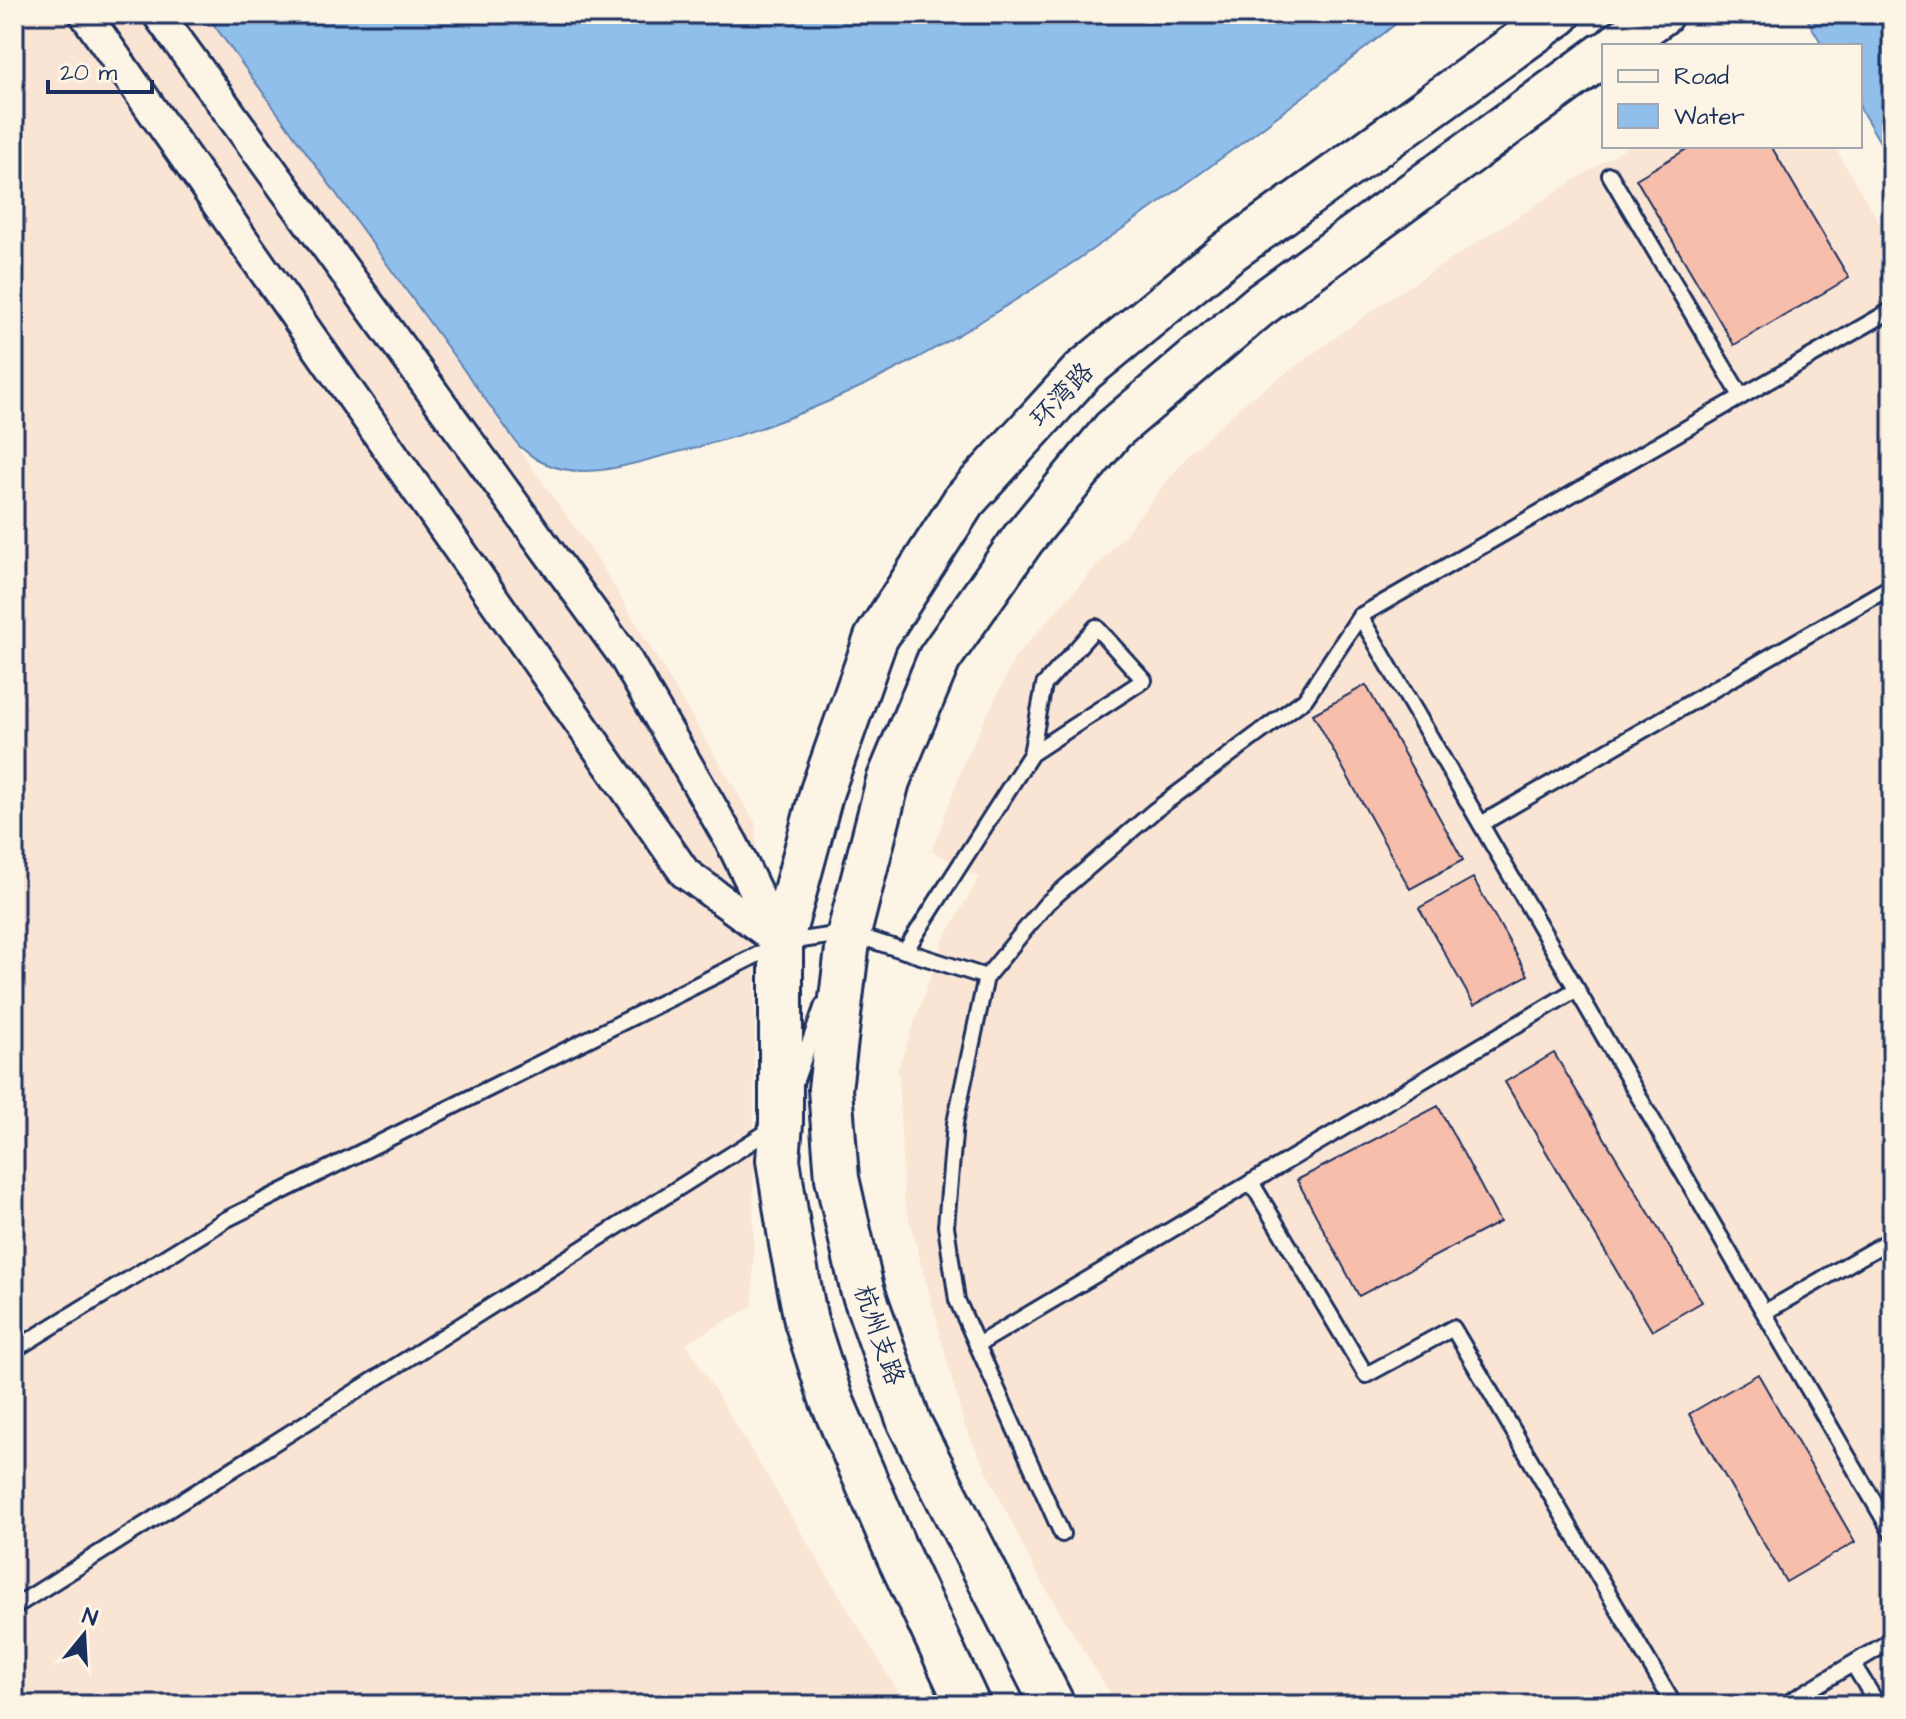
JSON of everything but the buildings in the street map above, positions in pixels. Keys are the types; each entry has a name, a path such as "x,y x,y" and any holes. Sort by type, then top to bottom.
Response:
{"main road":[{"name":"环湾路","path":"781,943 822,791 876,638 964,501 1083,371 1227,253 1559,14"},
{"path":"1619,44 1661,14"},
{"path":"849,933 888,781 939,659 1023,539 1113,430 1259,306 1602,55"},
{"name":"杭州支路","path":"849,933 830,1089 837,1178 862,1289 909,1422 1053,1705"},
{"path":"781,943 781,1123 778,1160 806,1321 827,1386 897,1553 968,1705"}],"street":[{"path":"85,14 685,873 781,943"},
{"path":"158,14 624,656 733,845 781,943"}],"lane":[{"path":"1610,175 1741,396"},
{"path":"1062,1534 957,1300 946,1226 955,1123 986,977 1047,903 1154,811 1305,699 1360,616 1892,310"},
{"path":"1481,824 1892,586"},
{"path":"1360,616 1892,1533"},
{"path":"905,951 1031,754 1044,685 1096,627 1144,680 1031,754"},
{"path":"14,1607 781,1123 849,933"},
{"path":"14,1350 227,1219 781,943 849,933 986,977"},
{"path":"977,1345 1577,989"},
{"path":"1251,1182 1366,1375 1453,1328 1674,1705"},
{"path":"1765,1312 1892,1239"},
{"path":"1784,1705 1892,1640"},
{"path":"1853,1664 1878,1705"}],"shaded area":[{"path":"14,14 207,14 597,558 756,824 753,1306 686,1343 906,1705 14,1705"},
{"path":"1625,148 1835,148 1892,244 1892,1705 1117,1705 1034,1569 964,1424 904,1199 898,1069 944,939 979,877 932,851 964,762 1016,656 1121,539 1189,454 1242,405 1383,303"}],"water":[{"path":"206,14 1408,14 1267,124 1122,229 1017,299 908,363 852,391 735,436 626,466 576,471 541,462 519,446"},
{"path":"1804,14 1892,14 1892,163 1862,111 1862,44 1822,44"}]}
